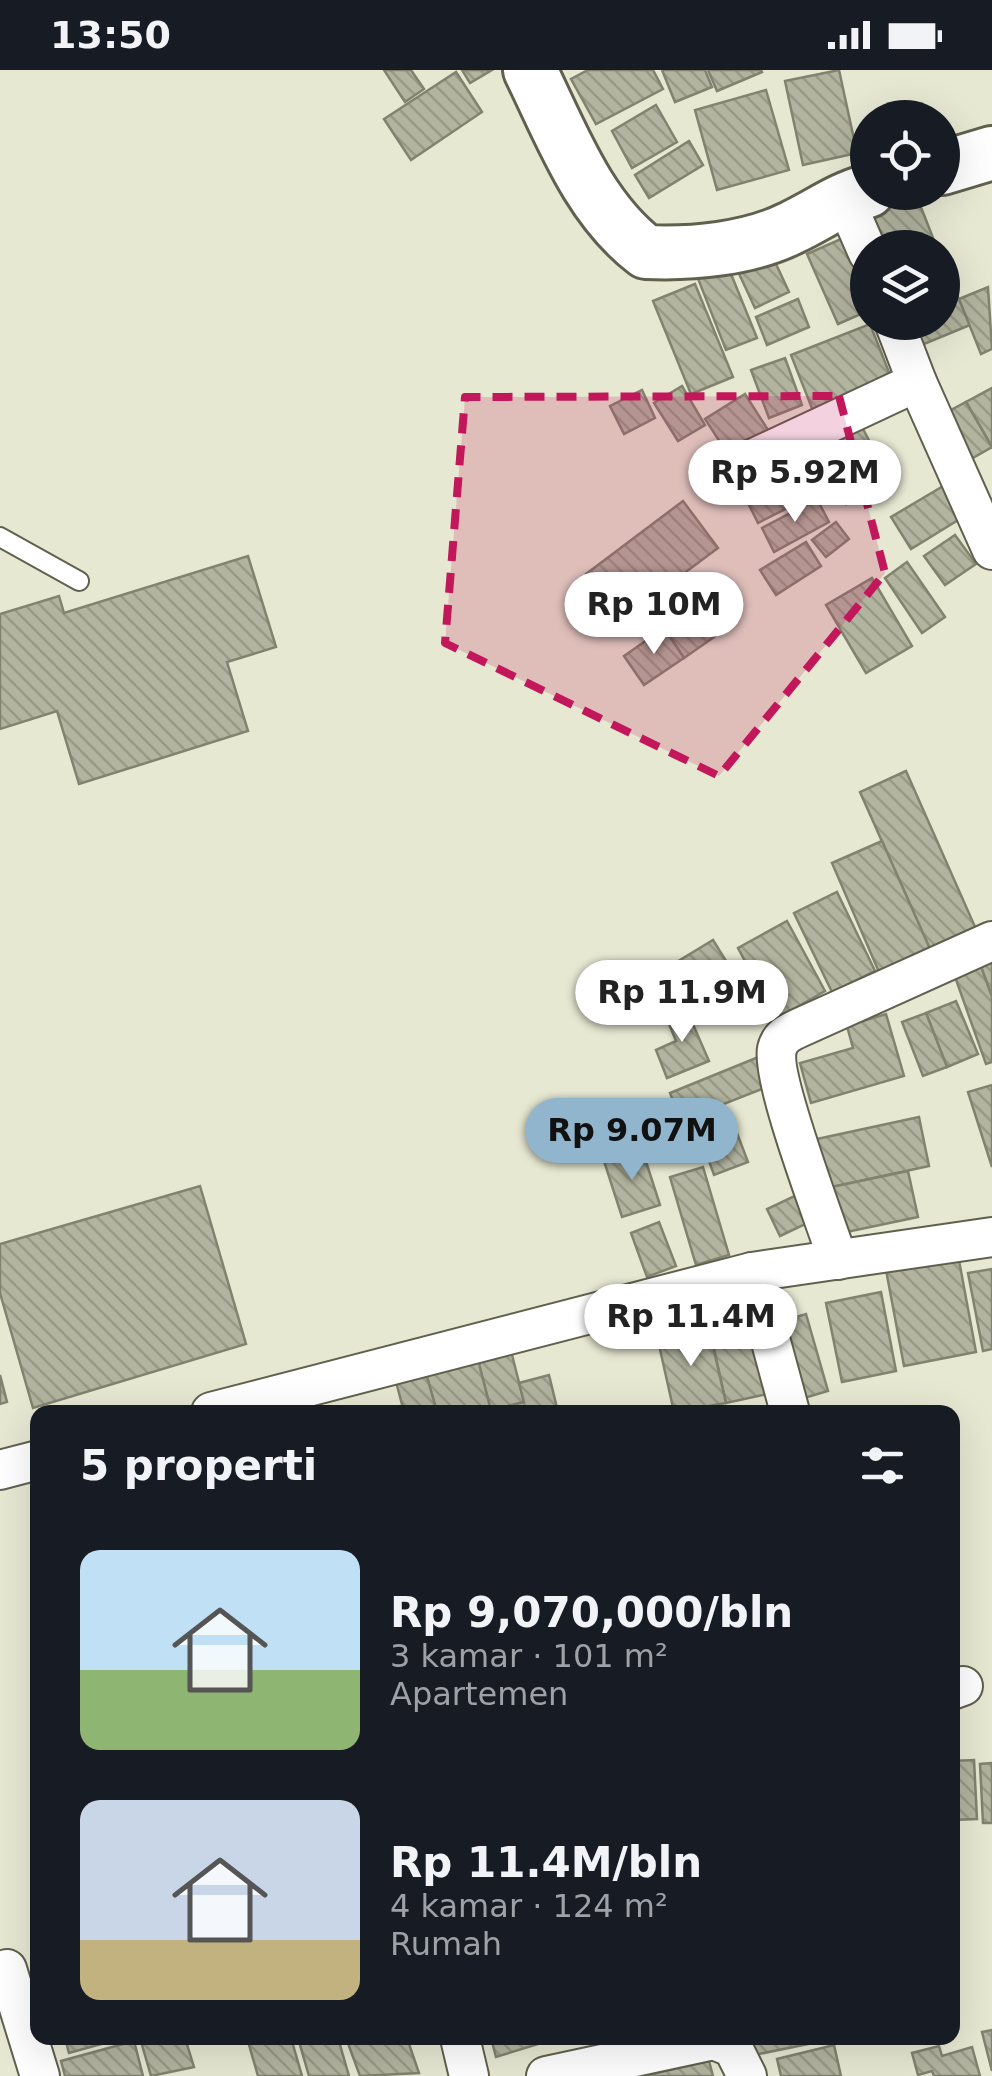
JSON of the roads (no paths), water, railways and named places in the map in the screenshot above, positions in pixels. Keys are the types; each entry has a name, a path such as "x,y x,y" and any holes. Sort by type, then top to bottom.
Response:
{"street":[{"path":"530,70 594,196 610,220 646,252 678,254 720,248 788,230 850,197"},
{"path":"960,162 992,152"},
{"path":"901,340 992,550"},
{"path":"733,468 917,382"},
{"path":"838,1260 780,1079 777,1047 784,1035 798,1028 992,941"},
{"path":"267,1405 330,1397 752,1272 992,1236"},
{"path":"752,1272 788,1405"},
{"path":"0,1470 30,1462"},
{"path":"15,1966 30,2032"},
{"path":"33,2045 40,2076"},
{"path":"462,2045 469,2076"},
{"path":"546,2076 691,2045"},
{"path":"726,2045 733,2048 747,2076"}],"lane":[{"path":"0,536 78,581"}]}
